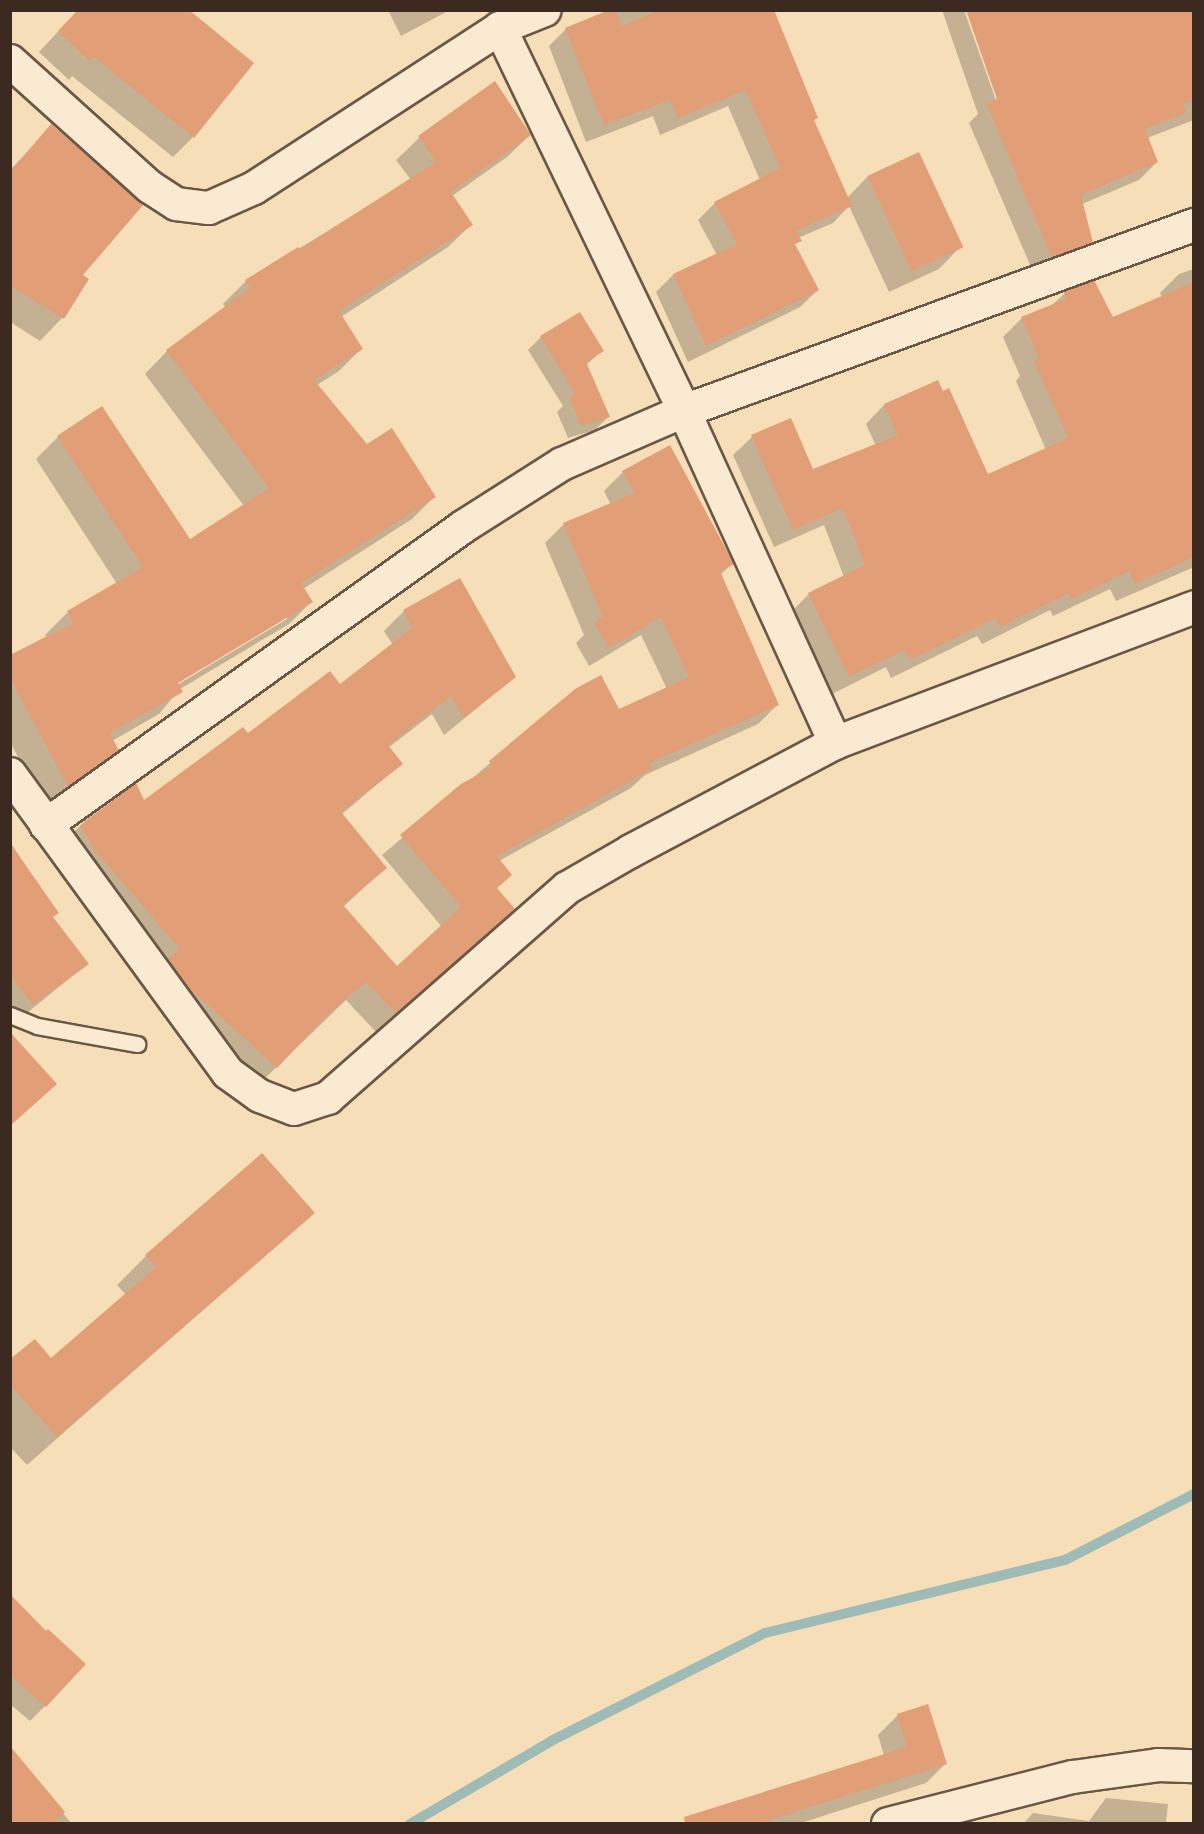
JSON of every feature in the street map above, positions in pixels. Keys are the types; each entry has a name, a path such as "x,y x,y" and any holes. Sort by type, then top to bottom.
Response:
{"street":[{"path":"10,62 150,187 176,204 209,208 254,188 500,28 545,10"},
{"path":"500,28 684,411 835,743"},
{"path":"46,825 463,527 562,464 684,411 1194,225"},
{"path":"10,774 228,1073 260,1096 294,1109 328,1098 567,888 835,743 1194,607"},
{"path":"888,1824 1073,1777 1158,1765 1194,1766"}],"lane":[{"path":"10,1015 37,1026 136,1044"}],"building":[{"path":"78,10 189,10 254,63 194,138 94,57 90,61 58,31"},
{"path":"609,10 616,10 622,26 659,10 774,10 818,118 814,120 852,206 796,231 802,241 795,244 819,290 706,346 673,274 737,244 714,202 780,168 746,90 678,118 670,100 604,125 565,28"},
{"path":"966,10 1194,10 1194,100 1183,104 1186,113 1145,129 1158,162 1081,195 1093,243 1052,258 986,103 997,99"},
{"path":"495,81 531,135 451,192 473,225 339,311 363,349 314,380 367,444 392,428 436,497 301,583 313,602 178,683 183,692 110,733 119,751 68,787 10,678 10,655 73,623 67,611 143,567 57,436 102,406 190,539 269,488 166,350 250,288 245,280 298,247 300,249 436,162 418,136"},
{"path":"51,124 144,204 83,275 89,279 64,319 10,286 10,172"},
{"path":"919,152 963,247 912,271 867,176"},
{"path":"1094,280 1113,317 1194,282 1194,557 1135,584 1129,571 1072,599 1069,593 1000,627 996,618 910,660 905,650 849,677 808,593 865,565 843,508 793,530 751,435 791,418 813,469 898,435 884,404 938,380 943,391 949,388 988,474 1068,438 1034,361 1039,358 1021,317 1066,299 1064,292"},
{"path":"580,312 604,351 586,362 610,417 581,426 569,398 576,395 540,336"},
{"path":"670,445 734,564 720,571 779,705 649,763 652,769 497,856 512,875 497,888 515,909 396,1014 366,982 326,1016 277,1068 189,988 167,959 180,949 96,852 80,826 136,783 144,800 243,727 248,733 330,671 340,684 412,628 403,610 460,578 516,677 464,718 451,696 388,745 403,764 341,812 387,868 343,905 397,966 461,907 400,835 461,784 492,767 489,761 575,689 601,675 619,709 689,677 661,617 609,648 594,623 603,617 563,523 635,493 622,471"},
{"path":"10,843 59,913 53,917 89,964 33,1005 10,976"},
{"path":"10,1032 57,1084 10,1126"},
{"path":"262,1153 315,1213 57,1437 10,1385 10,1359 35,1339 51,1358 156,1267 145,1255"},
{"path":"10,1594 46,1631 48,1629 86,1664 46,1707 10,1675"},
{"path":"928,1704 947,1764 757,1824 685,1824 684,1817 907,1747 897,1714"},
{"path":"10,1746 65,1812 51,1824 10,1824"}],"waterway":[{"path":"410,1824 553,1740 765,1633 1065,1560 1194,1494"}]}
